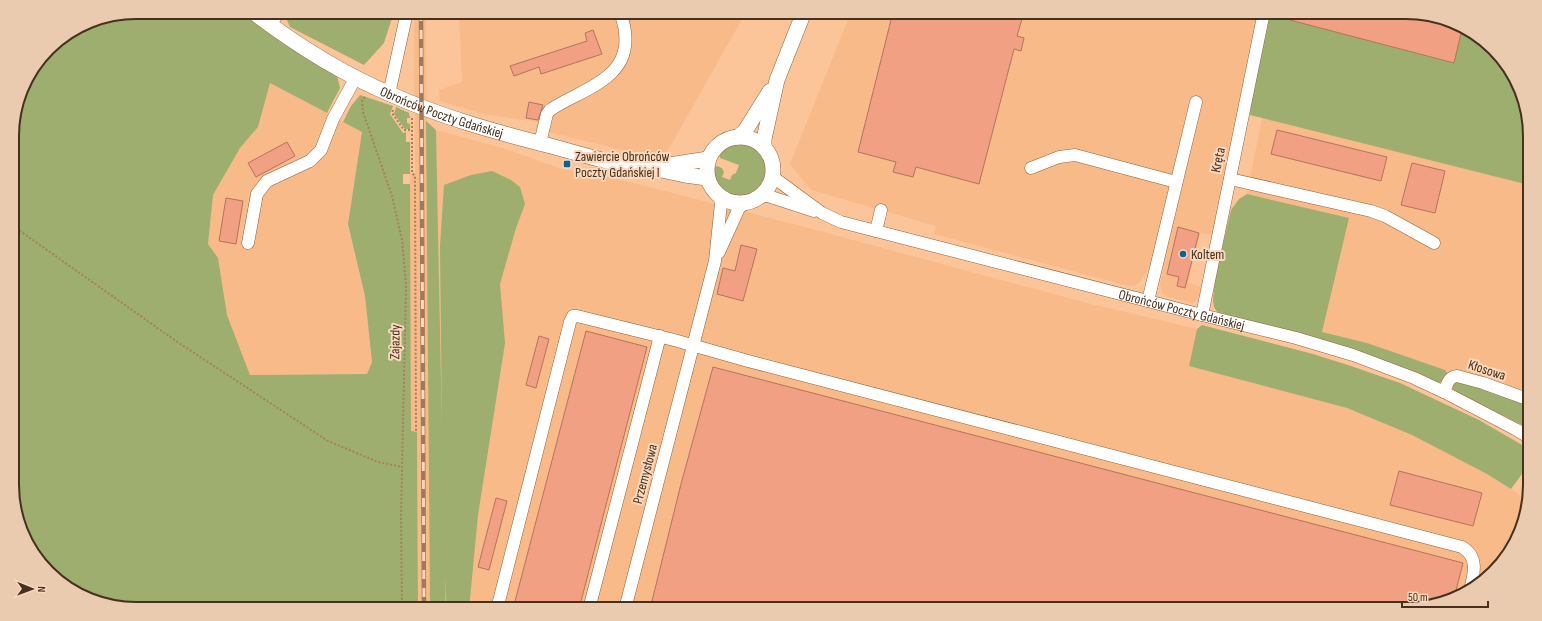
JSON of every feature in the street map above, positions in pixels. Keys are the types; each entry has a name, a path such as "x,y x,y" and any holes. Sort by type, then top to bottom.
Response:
{"main road":[{"name":"Obrońców Poczty Gdańskiej","path":"262,19 316,56 372,85 392,99 471,124 627,166 650,168 685,176 707,178"},
{"path":"764,147 764,139 777,80 801,19"},
{"path":"738,137 745,132 777,80"},
{"path":"738,137 754,140 764,147 772,161 773,171 770,183 760,196 745,203 734,203 719,196 712,188 707,178 706,170 708,159 717,146 731,138 738,137"},
{"name":"Obrońców Poczty Gdańskiej","path":"650,168 708,159"}],"street":[{"path":"270,25 274,19"},
{"path":"392,99 406,19"},
{"path":"540,143 547,114 550,110 597,85 612,73 618,64 624,53 625,44 625,32 622,19"},
{"name":"Kręta","path":"1202,315 1263,19"},
{"path":"248,243 257,194 267,181 310,161 320,150 332,119 356,77"},
{"path":"1148,301 1196,102"},
{"path":"1031,168 1059,157 1075,155 1176,182"},
{"name":"Obrońców Poczty Gdańskiej","path":"773,171 774,177 777,180 822,213"},
{"path":"1230,179 1371,211 1385,216 1434,243"},
{"path":"716,261 721,203 719,196"},
{"name":"Obrońców Poczty Gdańskiej","path":"760,196 768,196 822,213 841,222 1296,338 1353,355 1414,378 1444,392 1523,434"},
{"path":"716,261 739,208 745,203"},
{"path":"876,231 881,210"},
{"name":"Przemysłowa","path":"627,602 716,261"},
{"path":"499,602 573,316 580,316 660,336 748,361 1462,548 1468,551 1472,557 1474,565 1472,581"},
{"path":"591,602 660,336"},
{"name":"Kłosowa","path":"1444,392 1449,380 1457,376 1483,383 1523,397"}],"path":[{"name":"Zajazdy","path":"372,85 362,101 363,112 392,196 402,240 406,278 402,467 402,602"},
{"path":"392,99 392,114 404,130 412,130"},
{"path":"412,115 412,173 415,176 416,432"},
{"path":"19,230 176,341 328,441 378,462 402,467"}],"shaded area":[{"path":"414,19 426,19 430,602 418,602 417,432 411,432 410,174 415,173"},
{"path":"459,19 742,19 667,152 642,155 536,129 537,122 483,114 440,101 439,90 462,82"},
{"path":"848,19 1258,19 1214,235 1200,233 1188,283 1201,287 1197,301 1192,303 1168,297 1162,293 1160,285 1164,265 1152,262 1140,282 1134,286 1129,286 934,234 936,226 811,190 790,164"},
{"path":"270,83 362,132 348,224 365,296 372,362 367,374 250,375 227,315 218,258 208,244 213,195 240,148 258,127"},
{"path":"1262,118 1523,183 1523,388 1521,388 1520,391 1469,375 1447,373 1367,343 1322,332 1348,218 1247,194"},
{"path":"436,130 503,148 562,169 614,178 801,226 1083,302 1197,329 1189,366 1347,408 1412,435 1487,474 1523,497 1517,523 1511,537 1494,562 1483,573 1458,590 1444,596 1414,602 445,602"}],"green space":[{"path":"128,19 252,19 337,75 340,88 327,113 270,83 258,127 240,148 213,195 208,244 218,258 227,315 250,375 367,374 372,362 365,296 348,224 362,132 343,122 351,106 360,95 393,106 390,114 403,133 406,132 406,142 410,142 410,174 403,174 403,184 410,184 411,431 417,432 418,602 120,601 98,596 84,590 59,573 48,562 31,537 25,523 19,493 19,128 23,105 28,91 35,77 53,53 84,31 113,21"},
{"path":"286,19 392,19 384,43 364,65 290,27"},
{"path":"1268,19 1414,19 1444,25 1458,31 1483,48 1503,71 1514,91 1522,120 1523,183 1250,115"},
{"path":"396,107 409,113 410,118 407,118 407,123 410,124 410,129 405,129 394,114"},
{"path":"426,121 436,130 442,430 440,246 444,185 471,175 492,171 511,180 520,187 525,204 516,228 500,284 505,343 478,515 470,602 446,602 445,575 445,602 430,602"},
{"path":"735,144 752,147 762,155 765,166 764,178 757,189 748,195 736,196 723,189 719,185 715,176 714,167 717,166 722,168 724,172 722,177 730,180 732,175 736,173 739,165 720,158 719,153 726,147"},
{"path":"1247,194 1349,218 1322,332 1367,343 1445,370 1447,373 1453,373 1439,383 1321,340 1217,312 1214,307 1213,300 1215,278 1231,210 1239,199"},
{"path":"1202,325 1313,354 1400,383 1479,420 1523,446 1523,472 1511,489 1487,474 1412,435 1347,408 1189,366 1197,329"},
{"path":"1457,381 1523,401 1523,426 1454,391 1452,387"}],"building":[{"path":"891,19 1022,19 1017,36 1024,38 1021,51 1014,49 979,184 916,167 913,177 893,172 896,162 858,152"},
{"path":"1414,19 1444,25 1461,33 1454,63 1290,20"},
{"path":"593,30 602,54 541,74 539,67 514,76 510,66 587,41 585,33"},
{"path":"529,102 543,105 538,120 526,118"},
{"path":"1277,130 1387,157 1381,181 1271,154"},
{"path":"287,142 295,156 256,177 248,163"},
{"path":"1412,163 1445,171 1435,213 1401,205"},
{"path":"226,198 243,201 236,244 219,241"},
{"name":"Koltem","path":"1178,227 1199,233 1185,288 1177,286 1179,277 1167,274"},
{"path":"741,245 757,249 743,301 717,294 723,268 735,271"},
{"path":"586,331 647,347 581,602 515,602"},
{"path":"539,336 549,339 536,388 526,385"},
{"path":"713,367 1463,563 1456,591 1429,600 1414,602 656,602 652,601 681,484"},
{"path":"1399,471 1482,493 1473,526 1390,505"},
{"path":"496,498 507,501 489,570 478,567"}],"railway":[{"path":"421,19 424,602"}],"place":[{"name":"Zawiercie Obrońców Poczty Gdańskiej I","path":"567,164"},
{"name":"Koltem","path":"1183,254"}]}
